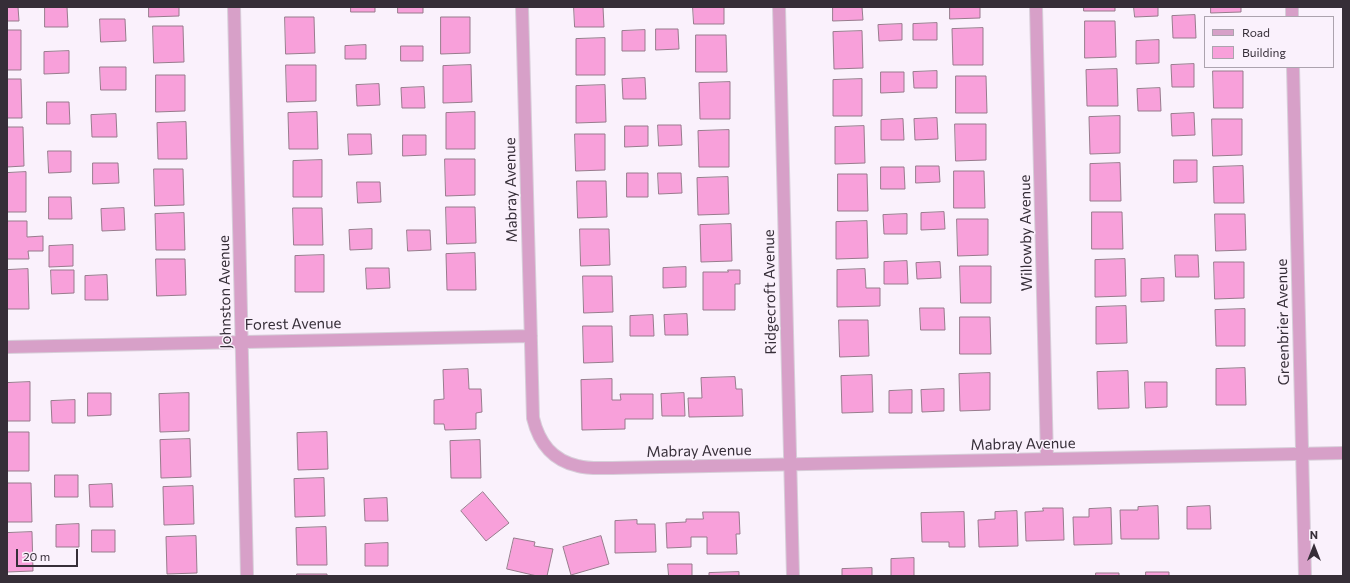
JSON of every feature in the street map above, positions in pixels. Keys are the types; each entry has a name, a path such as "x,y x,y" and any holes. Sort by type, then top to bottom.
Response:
{"street":[{"name":"Johnston Avenue","path":"234,7 248,576"},
{"name":"Mabray Avenue","path":"522,7 533,413 536,430 546,448 564,461 578,466 612,468 1343,453"},
{"name":"Ridgecroft Avenue","path":"779,7 793,576"},
{"name":"Willowby Avenue","path":"1036,7 1048,459"},
{"name":"Greenbrier Avenue","path":"1293,68 1305,576"},
{"name":"Forest Avenue","path":"7,347 531,336"}],"building":[{"path":"7,7 18,7 19,21 7,21"},
{"path":"45,7 67,7 68,27 45,27"},
{"path":"149,7 179,7 179,16 149,17"},
{"path":"351,7 375,7 375,12 351,12"},
{"path":"398,7 423,7 423,13 398,13"},
{"path":"574,7 603,7 604,27 575,27"},
{"path":"693,7 724,7 724,24 694,24"},
{"path":"833,7 862,7 863,20 833,21"},
{"path":"950,7 980,7 980,18 950,19"},
{"path":"1084,7 1115,7 1115,11 1084,11"},
{"path":"1134,7 1158,7 1158,16 1135,17"},
{"path":"1211,7 1241,7 1241,12 1211,13"},
{"path":"1195,15 1196,38 1173,38 1172,16"},
{"path":"285,17 314,17 315,53 286,54"},
{"path":"441,17 470,17 470,53 441,54"},
{"path":"100,19 125,19 126,41 101,42"},
{"path":"1085,21 1115,21 1116,57 1085,58"},
{"path":"937,23 937,40 913,40 913,24"},
{"path":"902,24 902,40 879,41 878,25"},
{"path":"153,26 183,26 184,62 154,63"},
{"path":"983,28 983,65 953,65 952,29"},
{"path":"656,29 678,29 679,49 656,50"},
{"path":"7,30 21,30 21,70 7,70"},
{"path":"645,30 645,51 622,51 622,31"},
{"path":"862,31 863,68 834,69 833,32"},
{"path":"696,35 726,35 727,72 696,72"},
{"path":"605,38 605,75 576,75 576,39"},
{"path":"1159,40 1159,63 1136,64 1136,41"},
{"path":"366,45 366,59 345,59 345,46"},
{"path":"401,46 423,46 423,61 401,61"},
{"path":"69,51 69,73 44,74 44,52"},
{"path":"1194,64 1194,87 1172,87 1171,65"},
{"path":"286,65 316,65 316,101 287,102"},
{"path":"471,65 472,102 443,103 443,66"},
{"path":"100,67 126,67 126,90 101,90"},
{"path":"1117,69 1118,106 1087,106 1086,70"},
{"path":"937,71 937,88 914,88 913,72"},
{"path":"1213,71 1243,71 1243,108 1214,108"},
{"path":"881,72 904,72 904,92 881,93"},
{"path":"156,75 185,75 185,111 156,112"},
{"path":"956,76 986,76 987,113 956,113"},
{"path":"645,78 646,99 623,99 622,79"},
{"path":"7,79 21,79 22,118 7,118"},
{"path":"862,79 862,116 833,116 833,80"},
{"path":"730,82 730,119 700,119 699,83"},
{"path":"379,84 380,105 357,106 356,85"},
{"path":"605,85 606,122 576,123 576,86"},
{"path":"424,87 425,108 402,108 401,88"},
{"path":"1160,88 1161,111 1138,111 1137,89"},
{"path":"47,102 69,102 70,124 47,124"},
{"path":"317,112 318,149 289,149 288,113"},
{"path":"475,112 475,149 446,149 446,113"},
{"path":"1194,113 1195,135 1172,136 1171,114"},
{"path":"116,114 117,137 92,137 91,115"},
{"path":"1120,116 1120,153 1090,154 1089,117"},
{"path":"937,118 938,139 915,140 914,119"},
{"path":"903,119 904,140 881,140 881,120"},
{"path":"1212,119 1242,119 1242,155 1213,156"},
{"path":"186,122 187,159 158,159 157,123"},
{"path":"955,124 986,124 986,160 956,161"},
{"path":"658,125 681,125 682,145 659,146"},
{"path":"625,126 648,126 648,146 625,147"},
{"path":"864,126 865,163 835,164 835,127"},
{"path":"7,127 23,127 24,166 7,167"},
{"path":"729,130 729,167 699,167 698,131"},
{"path":"348,134 371,134 372,154 349,155"},
{"path":"575,134 605,134 605,170 576,171"},
{"path":"403,135 426,135 426,155 403,156"},
{"path":"48,151 71,151 71,172 49,173"},
{"path":"445,159 475,159 475,195 446,196"},
{"path":"322,160 322,197 293,197 293,161"},
{"path":"1174,160 1197,160 1197,182 1174,183"},
{"path":"93,163 118,163 119,183 93,184"},
{"path":"1120,163 1121,201 1090,201 1090,164"},
{"path":"916,166 939,166 940,182 916,183"},
{"path":"1243,166 1244,203 1214,203 1213,167"},
{"path":"881,167 904,167 905,189 881,189"},
{"path":"154,169 183,169 184,205 155,206"},
{"path":"954,171 984,171 985,208 954,208"},
{"path":"26,172 26,212 7,212 7,173"},
{"path":"627,173 648,173 648,197 627,197"},
{"path":"658,173 681,173 682,193 659,194"},
{"path":"838,174 867,174 868,211 838,211"},
{"path":"728,177 729,214 698,215 697,178"},
{"path":"577,181 606,181 607,217 578,218"},
{"path":"357,182 380,182 381,202 358,203"},
{"path":"49,197 71,197 72,219 49,219"},
{"path":"446,207 475,207 476,243 447,244"},
{"path":"124,208 125,230 102,231 101,209"},
{"path":"293,208 322,208 323,245 294,245"},
{"path":"944,212 945,229 921,230 921,213"},
{"path":"1092,212 1122,212 1123,249 1092,249"},
{"path":"184,213 185,250 156,250 155,214"},
{"path":"907,214 907,234 884,234 883,215"},
{"path":"1215,214 1245,214 1246,250 1216,251"},
{"path":"957,219 988,219 988,255 958,256"},
{"path":"7,221 27,221 27,237 43,236 43,251 28,251 29,259 7,259"},
{"path":"867,221 868,258 836,259 836,222"},
{"path":"731,224 732,261 701,262 700,225"},
{"path":"372,229 372,249 350,250 349,230"},
{"path":"580,229 609,229 610,265 581,266"},
{"path":"407,230 430,230 431,250 408,251"},
{"path":"73,245 73,266 49,267 49,246"},
{"path":"475,253 476,290 447,290 446,254"},
{"path":"324,255 324,292 295,292 295,256"},
{"path":"1175,255 1198,255 1199,277 1176,277"},
{"path":"156,259 185,259 186,295 157,296"},
{"path":"1125,259 1126,296 1095,297 1095,260"},
{"path":"907,261 908,284 884,284 884,262"},
{"path":"940,262 941,278 917,279 916,263"},
{"path":"1214,262 1244,262 1244,298 1215,299"},
{"path":"960,266 991,266 991,303 961,303"},
{"path":"686,267 686,287 663,288 663,268"},
{"path":"366,268 389,268 390,288 367,289"},
{"path":"28,269 29,309 7,309 7,270"},
{"path":"865,269 866,288 880,288 880,306 837,307 837,270"},
{"path":"51,270 74,270 74,293 52,294"},
{"path":"728,270 740,270 740,284 735,284 735,310 703,310 703,272 728,272"},
{"path":"107,275 108,300 85,300 85,276"},
{"path":"583,276 612,276 613,312 584,313"},
{"path":"1164,278 1164,301 1141,302 1141,279"},
{"path":"1126,306 1127,343 1096,344 1096,307"},
{"path":"920,308 944,308 945,330 921,330"},
{"path":"1245,309 1245,346 1216,346 1215,310"},
{"path":"687,314 688,335 665,335 664,315"},
{"path":"653,315 654,336 630,336 630,316"},
{"path":"960,317 990,317 991,354 960,354"},
{"path":"839,320 868,320 869,356 840,357"},
{"path":"583,326 612,326 613,362 584,363"},
{"path":"1245,368 1246,405 1216,405 1216,369"},
{"path":"468,369 469,389 481,389 482,412 476,413 476,429 445,430 444,424 434,424 434,400 444,399 443,370"},
{"path":"1128,371 1129,408 1098,409 1097,372"},
{"path":"990,373 990,410 960,411 959,374"},
{"path":"872,375 873,412 842,413 841,376"},
{"path":"735,377 736,389 742,389 743,416 689,417 688,398 702,398 701,378"},
{"path":"612,379 612,400 621,400 620,394 653,394 653,419 625,419 625,429 582,430 581,380"},
{"path":"30,382 30,421 7,421 7,383"},
{"path":"1145,382 1167,382 1167,407 1146,408"},
{"path":"944,389 944,411 922,412 921,390"},
{"path":"912,390 912,413 889,413 889,391"},
{"path":"88,393 111,393 111,415 88,416"},
{"path":"189,393 189,431 160,432 159,394"},
{"path":"684,393 685,416 662,416 661,394"},
{"path":"75,400 75,423 52,423 51,401"},
{"path":"7,432 29,432 29,471 7,471"},
{"path":"327,432 328,469 298,470 297,433"},
{"path":"190,439 191,477 161,478 160,440"},
{"path":"480,440 481,478 451,478 450,441"},
{"path":"55,475 78,475 78,497 55,497"},
{"path":"324,478 325,516 295,517 294,479"},
{"path":"7,483 31,483 32,522 7,522"},
{"path":"112,484 113,507 90,507 89,485"},
{"path":"193,486 194,524 164,525 163,487"},
{"path":"483,492 509,523 486,541 461,511"},
{"path":"387,498 388,521 365,521 364,499"},
{"path":"1158,506 1159,539 1121,539 1120,510 1138,510 1138,507"},
{"path":"1210,506 1211,529 1187,529 1187,507"},
{"path":"1043,508 1063,508 1064,540 1026,541 1025,512 1043,511"},
{"path":"1111,508 1112,544 1074,545 1073,517 1089,517 1089,509"},
{"path":"1017,511 1018,546 979,547 978,520 995,519 995,512"},
{"path":"703,512 739,512 740,534 736,534 737,554 707,554 707,537 691,537 691,547 667,548 666,523 686,522 686,519 703,519"},
{"path":"964,512 965,547 949,547 949,542 922,542 921,513"},
{"path":"637,520 637,524 655,524 656,552 615,553 615,521"},
{"path":"79,524 79,547 56,547 56,525"},
{"path":"326,527 327,565 297,565 296,528"},
{"path":"92,530 115,530 115,552 92,552"},
{"path":"32,532 33,571 7,572 7,533"},
{"path":"196,536 197,573 167,574 166,537"},
{"path":"601,536 609,564 571,575 563,547"},
{"path":"514,538 535,542 534,546 553,549 547,576 537,576 507,569"},
{"path":"388,543 388,566 365,566 365,544"},
{"path":"914,558 914,576 891,576 891,559"},
{"path":"668,564 692,564 692,576 669,576"},
{"path":"872,568 872,576 842,576 842,569"},
{"path":"739,572 739,576 709,576 709,573"},
{"path":"1146,572 1169,572 1169,576 1146,576"},
{"path":"1096,573 1119,573 1119,576 1096,576"},
{"path":"297,574 327,574 327,576 297,576"}]}
